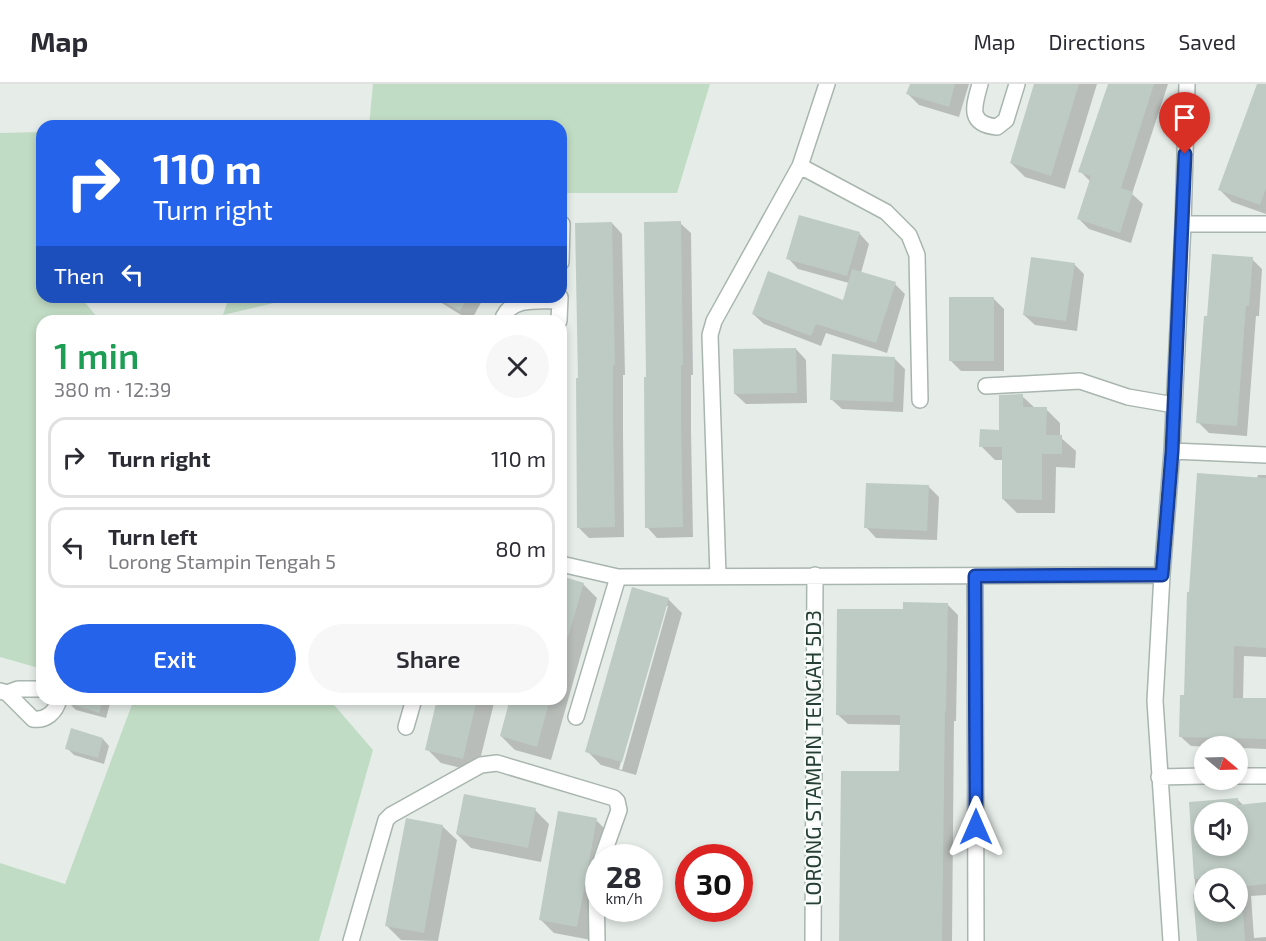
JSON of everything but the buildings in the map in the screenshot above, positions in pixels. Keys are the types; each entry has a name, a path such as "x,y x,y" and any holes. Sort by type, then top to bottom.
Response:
{"street":[{"path":"718,576 710,335 714,321 800,166 827,84"},
{"path":"980,84 973,106 977,119 985,126 997,127 1006,120 1017,84"},
{"path":"1171,941 1155,701 1172,452 1187,84"},
{"path":"800,166 886,212 909,235 917,255 920,400"},
{"path":"1183,224 1266,224"},
{"path":"504,315 519,303"},
{"path":"986,386 1080,381 1128,397 1174,405"},
{"path":"1172,452 1266,455"},
{"path":"567,565 618,577 1162,575"},
{"name":"LORONG STAMPIN TENGAH 5D3","path":"813,941 815,575"},
{"path":"975,576 976,941"},
{"path":"576,717 618,577"},
{"path":"4,692 36,689"},
{"path":"4,692 33,719 42,719 56,709 57,705"},
{"path":"406,727 412,705"},
{"path":"351,941 386,820 481,765 497,763 614,798 619,810 607,844"},
{"path":"1159,777 1194,776"},
{"path":"1248,776 1266,776"},
{"path":"597,922 597,941"}],"green space":[{"path":"373,84 710,84 677,193 567,193 567,120 370,120"},
{"path":"36,132 36,303 86,303 95,315 36,315 36,667 0,657 0,133"},
{"path":"227,303 274,303 223,315"},
{"path":"132,705 334,705 373,750 319,941 0,941 0,863 65,884"}],"route":[{"path":"976,827 975,576 1162,575 1172,452 1185,154"}]}
